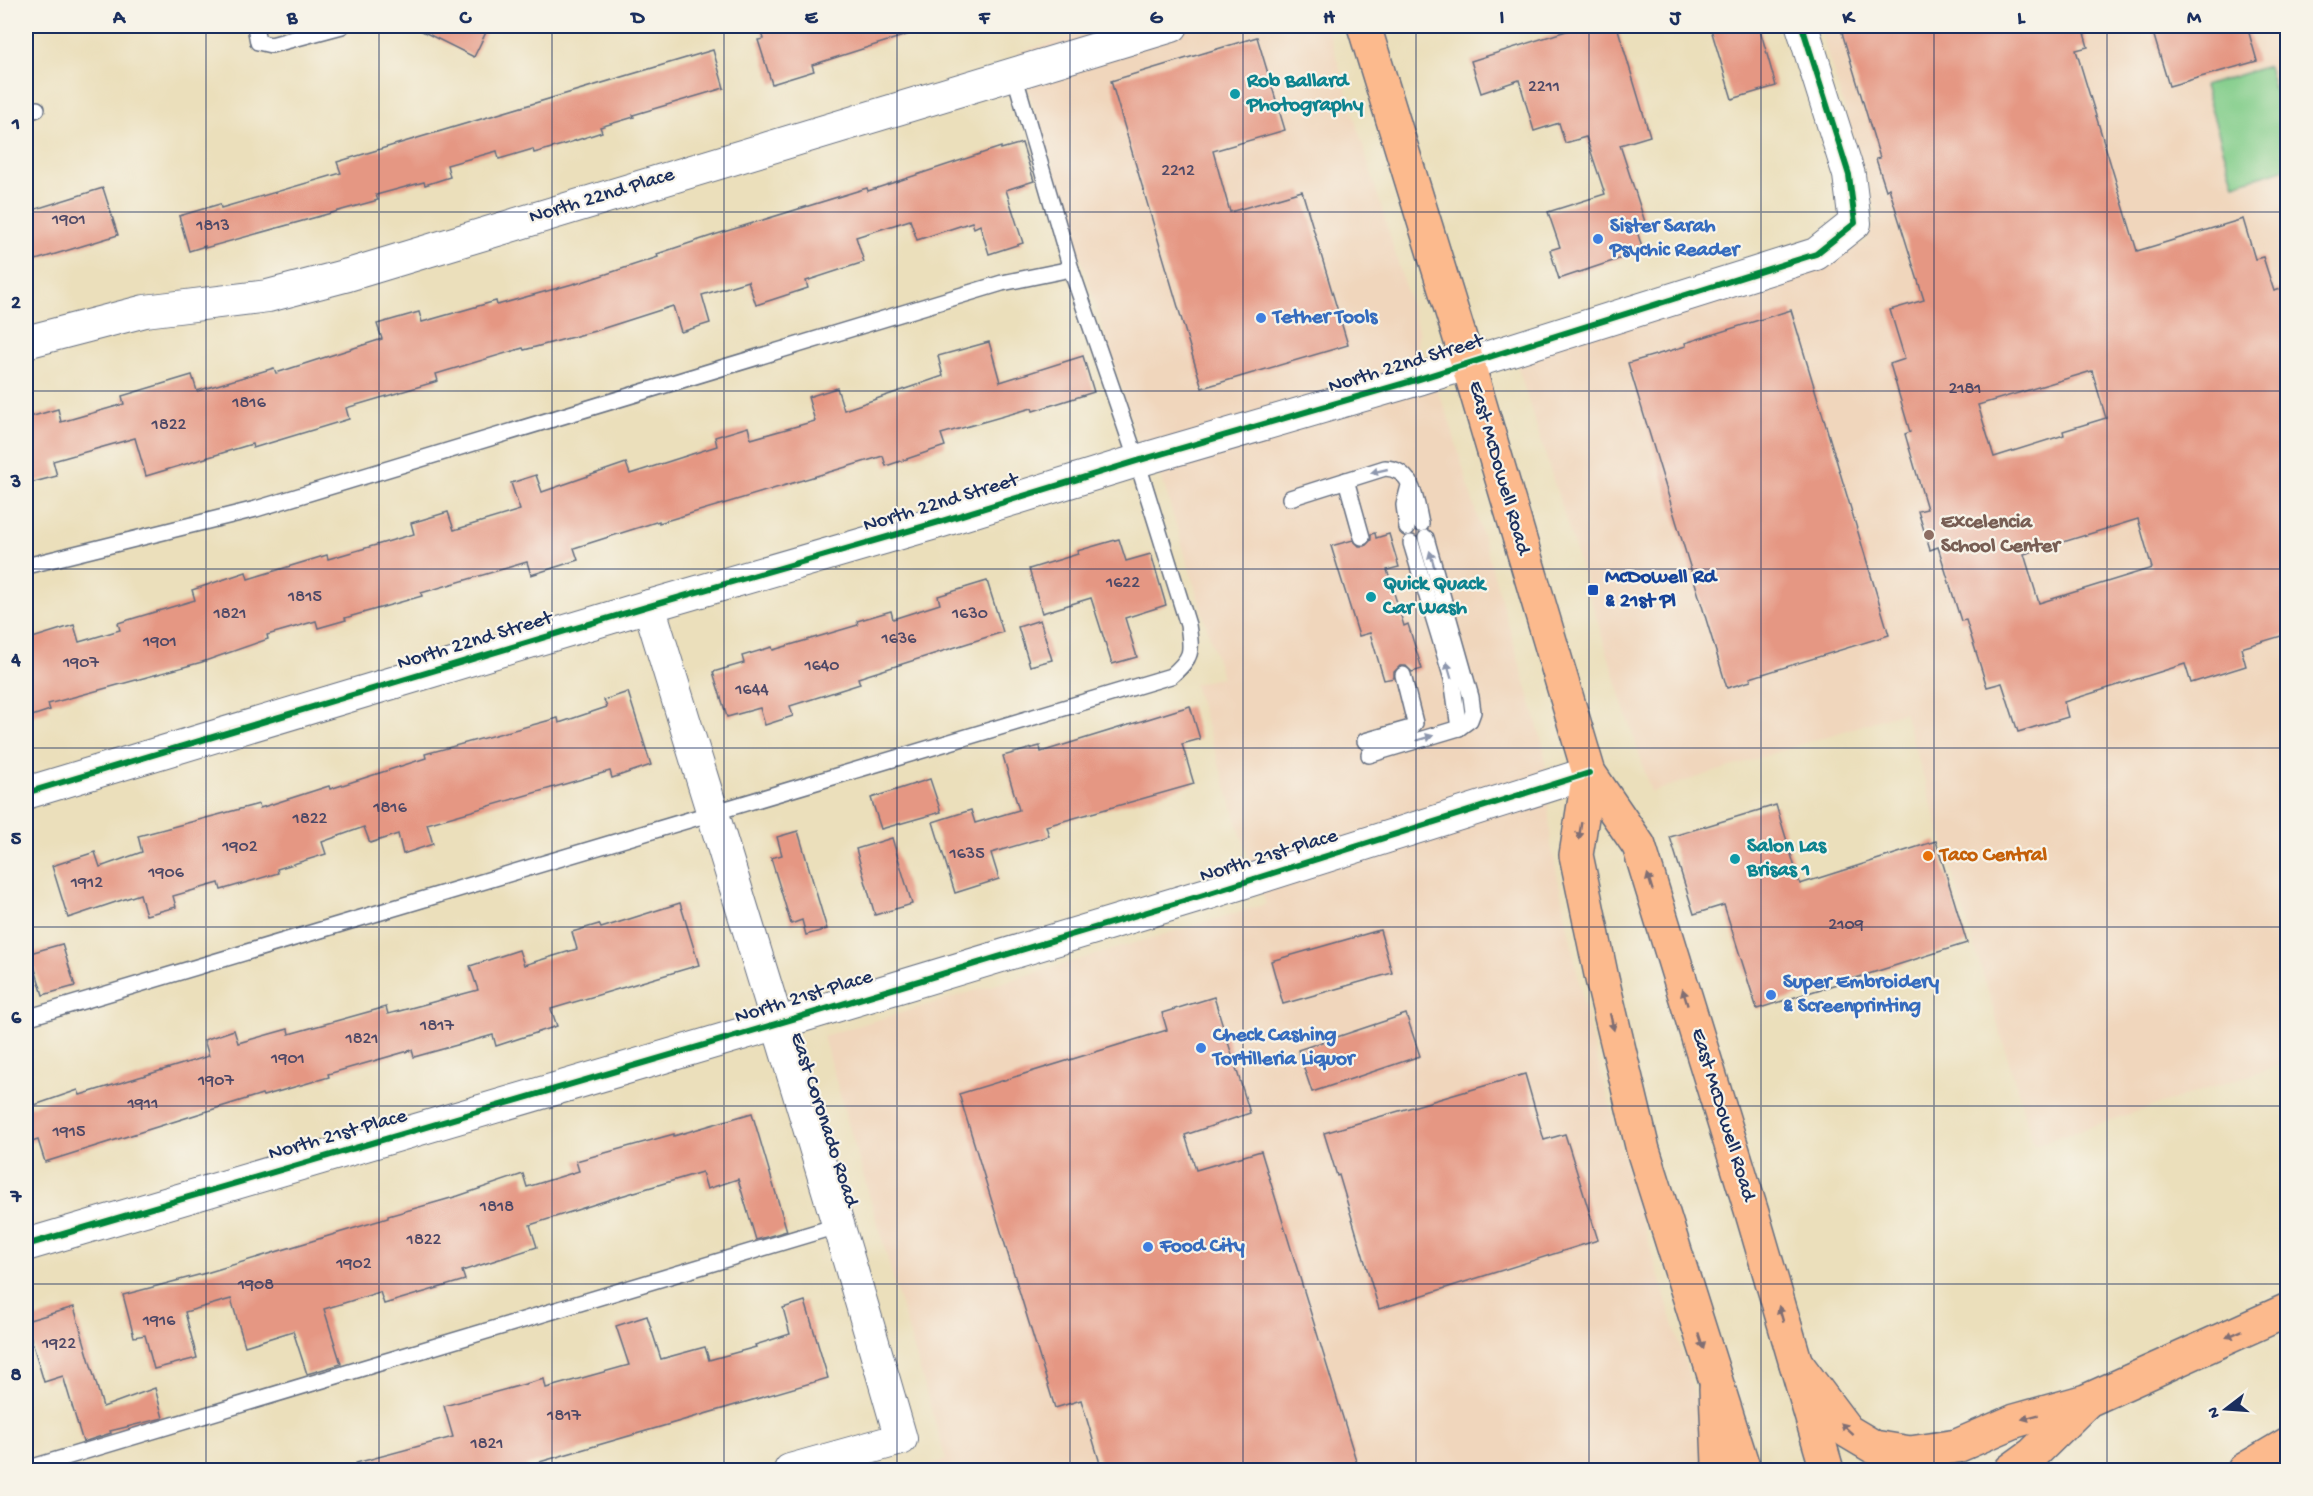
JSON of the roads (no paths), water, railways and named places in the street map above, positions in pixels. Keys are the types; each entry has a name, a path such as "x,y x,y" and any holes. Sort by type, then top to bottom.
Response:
{"main road":[{"name":"East McDowell Road","path":"1364,26 1468,364 1589,773 1639,846 1827,1470"},
{"name":"East McDowell Road","path":"1589,773 1576,855 1643,1150 1716,1388 1744,1470"},
{"path":"1796,1364 1847,1431 1874,1446 1910,1452 1957,1446 2015,1421 2086,1401 2288,1310"},
{"path":"1716,1388 1719,1464 1717,1470"},
{"path":"2011,1470 2032,1454 2086,1401"},
{"path":"2244,1470 2288,1444"},
{"path":"2260,1470 2288,1458"}],"street":[{"name":"North 22nd Place","path":"26,342 145,310 268,296 348,275 1172,26"},
{"name":"North 22nd Street","path":"26,793 1468,364 1816,254 1855,223 1849,175 1802,26"},
{"name":"East Coronado Road","path":"649,606 840,1226 901,1439 790,1470"},
{"name":"North 21st Place","path":"26,1245 776,1024 1210,893 1589,773"}],"lane":[{"path":"255,26 258,42 271,45 342,26"},
{"path":"26,1018 1171,676 1182,667 1192,651 1188,625 1137,461 1071,269 1014,74"},
{"path":"26,566 256,509 1002,284 1071,269"},
{"path":"1290,498 1385,468 1395,469 1410,482 1416,533 1471,697 1473,712 1470,720 1459,728 1367,748 1411,728 1415,723 1404,675"},
{"path":"1346,480 1362,537"},
{"path":"26,1469 840,1226"}],"place":[{"name":"Rob Ballard Photography","path":"1235,94"},
{"name":"Sister Sarah Psychic Reader","path":"1598,239"},
{"name":"Tether Tools","path":"1261,318"},
{"name":"Excelencia School Center","path":"1929,535"},
{"name":"McDowell Rd & 21st Pl","path":"1593,590"},
{"name":"Quick Quack Car Wash","path":"1371,597"},
{"name":"Taco Central","path":"1928,856"},
{"name":"Salon Las Brisas 1","path":"1735,859"},
{"name":"Super Embroidery & Screenprinting","path":"1771,995"},
{"name":"Check Cashing Tortilleria Liquor","path":"1201,1048"},
{"name":"Food City","path":"1148,1247"}]}
